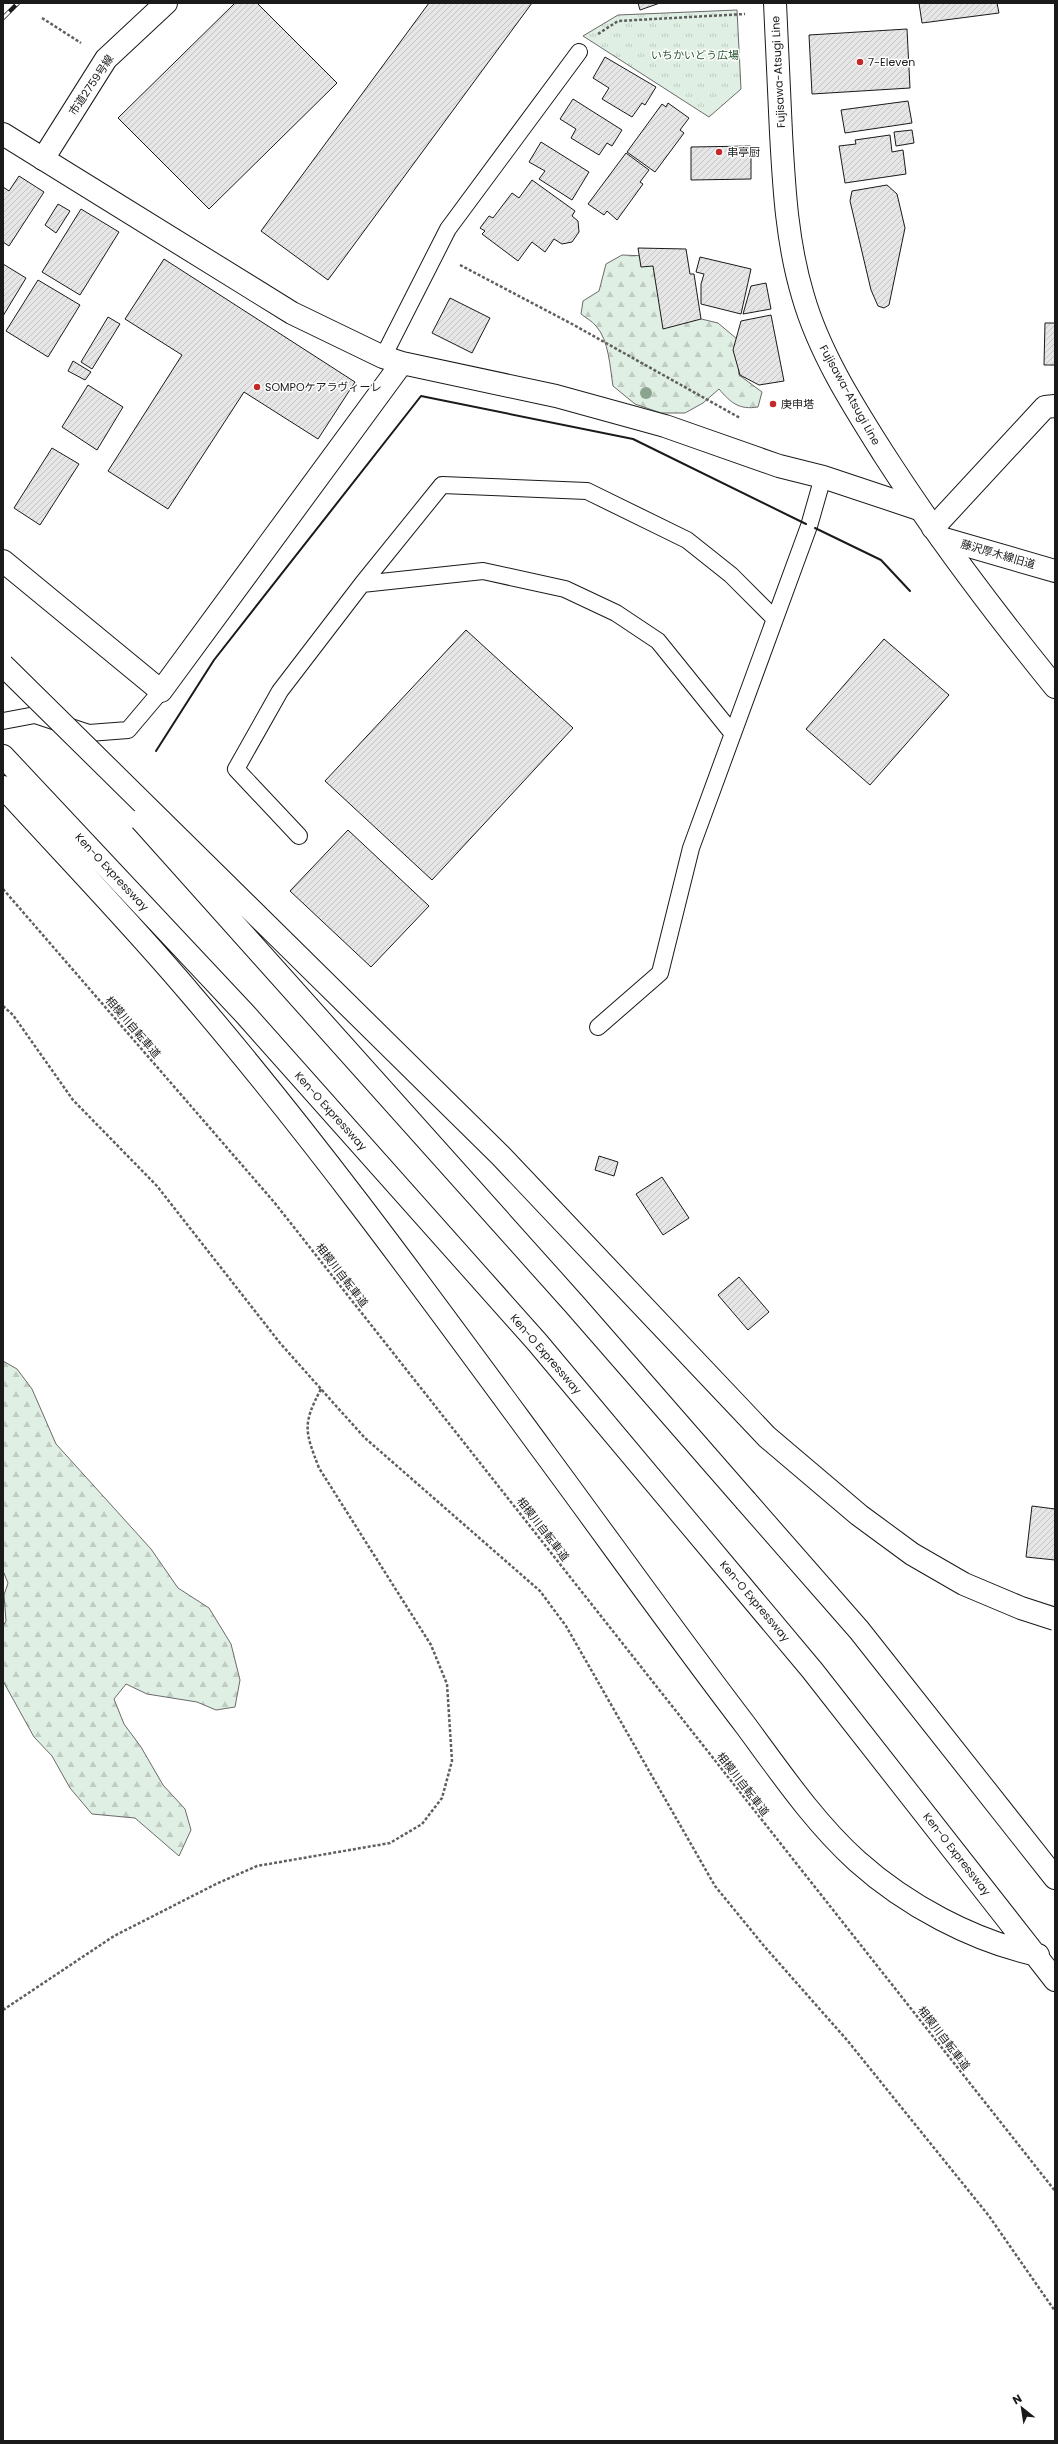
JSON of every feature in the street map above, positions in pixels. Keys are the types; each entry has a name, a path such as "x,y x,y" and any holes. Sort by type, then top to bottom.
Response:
{"main road":[{"name":"市道2759号線","path":"43,159 106,59 166,3"},
{"name":"Fujisawa-Atsugi Line","path":"775,3 784,200 792,247 803,296 821,343 848,395 919,509 998,616 1055,687"},
{"path":"3,134 292,313 392,360 556,396 665,426 779,466 823,477 919,509"},
{"path":"3,561 161,691 392,360"},
{"path":"937,533 1044,407 1055,406"},
{"name":"藤沢厚木線旧道","path":"937,533 1055,571"},
{"path":"3,667 469,1186 859,1630 1055,1878"},
{"path":"3,667 501,1156 767,1437 859,1515 912,1554 964,1584 1021,1608 1055,1619"},
{"name":"Ken-O Expressway","path":"3,756 244,1014 537,1342 812,1670 1055,1980"},
{"path":"3,787 189,991 299,1126 409,1270 730,1706 822,1823 856,1860 891,1888 929,1911 973,1934 1020,1951 1055,1958"}],"lane":[{"path":"392,360 434,252 448,229 579,52"},
{"path":"598,1027 660,973 690,848 809,526 823,477"},
{"path":"299,836 236,769 280,691 362,584 442,485 587,491 687,540 731,575 775,619"},
{"path":"362,584 483,571 565,589 616,613 658,641 733,734"},
{"path":"3,721 34,715 89,733 128,730 161,691"}],"path":[{"path":"579,52 588,40 618,21 750,14"},
{"path":"42,18 106,59"},
{"path":"434,252 578,328 746,422"},
{"name":"相模川自転車道","path":"3,889 274,1202 1055,2191"},
{"path":"3,1006 30,1038 73,1100 157,1186 280,1343 365,1438 540,1590 570,1632 715,1886 764,1946 847,2040 989,2216 1055,2311"},
{"path":"3,2010 114,1936 185,1898 257,1866 390,1843 422,1824 442,1798 452,1761 447,1684 431,1646 319,1468 306,1435 308,1413 321,1389"}],"green space":[{"name":"いちかいどう広場","path":"737,10 741,89 709,117 583,36 618,15"},
{"path":"622,255 646,256 693,317 718,323 737,339 739,375 762,392 758,407 751,408 740,406 727,398 719,389 703,403 685,413 661,413 635,404 613,386 604,339 594,324 581,314 583,301 599,291 606,264"},
{"path":"3,1361 17,1369 32,1389 56,1444 151,1549 178,1588 209,1608 231,1644 240,1680 235,1707 216,1710 197,1702 147,1694 126,1684 114,1699 124,1724 141,1747 163,1785 185,1809 191,1830 179,1856 135,1818 92,1814 70,1788 52,1756 34,1737 3,1681 3,1626 6,1621 4,1595 8,1583 3,1571"}],"building":[{"path":"235,3 257,3 337,83 209,209 118,118"},
{"path":"429,3 532,3 328,280 261,231"},
{"path":"638,3 660,3 640,10"},
{"path":"919,3 997,3 999,13 922,23"},
{"name":"7-Eleven","path":"907,29 910,88 812,94 809,35"},
{"path":"605,57 656,87 645,105 642,103 632,117 602,99 609,88 593,78"},
{"path":"573,99 622,130 612,146 607,143 599,155 571,138 576,129 560,119"},
{"path":"908,101 912,123 845,133 841,110"},
{"path":"668,103 689,118 680,130 684,133 655,172 627,152 662,104 666,107"},
{"path":"912,130 914,143 896,146 894,132"},
{"path":"890,135 892,152 903,150 906,174 845,183 839,146 856,144 855,140"},
{"path":"541,142 589,172 572,200 539,179 545,171 529,162"},
{"path":"751,146 751,179 691,180 691,147"},
{"path":"626,153 649,170 640,182 643,184 617,220 607,211 604,215 588,204"},
{"path":"19,176 44,192 9,246 3,242 3,187 9,191"},
{"path":"532,180 575,211 572,216 578,221 579,232 572,242 562,244 554,239 545,252 532,242 518,261 482,234 485,231 480,228 489,216 493,218 512,193 519,198"},
{"path":"887,185 897,194 905,228 889,305 884,308 878,306 871,290 850,201 852,191"},
{"path":"58,204 70,211 56,233 45,225"},
{"path":"81,209 119,232 80,295 42,272"},
{"path":"638,248 686,249 690,274 694,274 701,319 663,329 653,266 641,267"},
{"path":"700,257 751,269 741,314 701,304 701,284 704,274 696,272"},
{"name":"SOMPOケアラヴィーレ","path":"164,259 355,382 318,439 244,392 168,509 108,471 182,355 125,319"},
{"path":"3,264 26,278 3,316"},
{"path":"38,280 80,305 48,357 6,331"},
{"path":"766,283 771,309 743,314 751,286"},
{"path":"450,298 490,318 472,353 432,333"},
{"path":"771,315 784,381 759,385 740,375 733,350 741,321"},
{"path":"108,317 120,324 92,369 81,362"},
{"path":"1045,323 1055,323 1055,365 1044,365"},
{"path":"73,361 91,372 85,380 68,371"},
{"path":"88,385 123,407 97,450 62,427"},
{"path":"52,448 79,464 40,525 14,508"},
{"path":"466,630 573,728 432,880 325,781"},
{"path":"884,639 949,695 870,785 806,729"},
{"path":"348,830 429,906 371,967 290,891"},
{"path":"599,1156 618,1162 614,1176 595,1170"},
{"path":"662,1177 689,1218 663,1235 636,1194"},
{"path":"739,1277 769,1312 748,1330 718,1295"},
{"path":"1032,1506 1055,1509 1055,1560 1026,1557"}],"railway":[{"path":"3,18 18,3"}],"wall":[{"path":"156,751 214,660 421,396 633,439 806,524"},
{"path":"815,528 881,560 910,591"}],"place":[{"name":"7-Eleven","path":"860,62"},
{"name":"串亭厨","path":"719,152"},
{"name":"SOMPOケアラヴィーレ","path":"257,387"},
{"name":"庚申塔","path":"773,404"}]}
